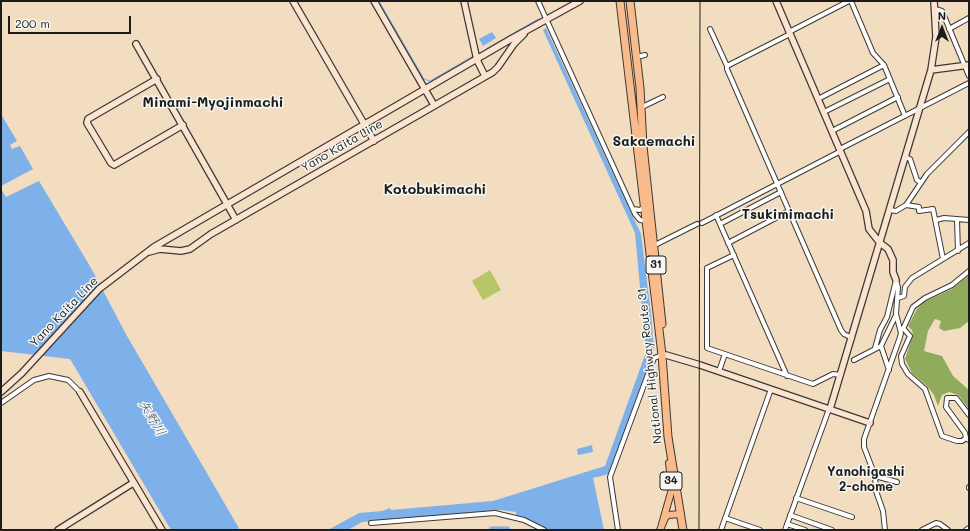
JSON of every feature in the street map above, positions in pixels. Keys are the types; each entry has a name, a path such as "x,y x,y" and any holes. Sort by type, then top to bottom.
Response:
{"highway":[{"name":"National Highway Route 31","path":"620,1 642,146 648,221 664,355 668,437 683,530"},
{"path":"626,1 637,109"},
{"name":"National Highway Route 31","path":"630,1 636,56 637,109 644,207 654,246 672,434 681,500 681,514"}],"main road":[{"name":"34","path":"661,527 672,489 668,437"},
{"name":"34","path":"661,527 668,515 681,514"}],"street":[{"path":"292,1 374,141"},
{"path":"374,1 434,106"},
{"path":"464,1 477,60 485,76"},
{"path":"538,1 633,209 638,219 648,221"},
{"name":"Yano Kaita Line","path":"1,392 22,373 88,299 120,271 141,256 174,234 227,205 580,1"},
{"path":"776,1 866,211 869,228 880,243 888,250 893,260 893,272 898,287 896,314 881,346 889,370"},
{"path":"727,66 850,1 873,53 884,65 906,116"},
{"path":"785,530 830,409 841,375 930,70 936,37 934,1"},
{"path":"935,9 942,11 967,66 969,76"},
{"path":"949,29 969,18"},
{"name":"Yano Kaita Line","path":"147,252 160,249 178,252 187,250 485,76 498,67 517,41 532,28"},
{"path":"710,29 841,330 844,334 852,338"},
{"path":"136,44 236,220"},
{"path":"636,56 645,55"},
{"path":"818,99 884,65"},
{"path":"930,70 967,66"},
{"path":"156,79 88,118 87,123 111,163 114,165 183,125"},
{"path":"824,112 890,79"},
{"path":"654,246 716,216 969,83"},
{"path":"637,109 664,97"},
{"path":"832,131 898,97"},
{"path":"890,210 896,211 906,205 920,182 969,132"},
{"path":"905,157 910,159 917,180 920,182"},
{"path":"720,224 781,192"},
{"path":"906,205 919,207 919,211 933,209 943,259"},
{"path":"633,209 638,210 644,207"},
{"path":"728,243 789,211"},
{"path":"716,216 787,376"},
{"path":"936,220 944,218 969,220"},
{"path":"957,220 958,251"},
{"path":"898,298 904,296 905,287 913,278 969,244"},
{"path":"734,255 707,268 707,348 813,384 833,374 841,375"},
{"path":"885,530 883,511 876,491 875,476 864,444 864,438 889,370 900,333 913,307 924,298 952,285 969,271"},
{"path":"875,348 878,335 888,313 896,280"},
{"path":"896,314 900,333"},
{"path":"903,328 910,336 901,356 902,364 908,374 925,389 941,434 944,438 953,441 967,439 965,432 946,407 948,398 956,398 969,415"},
{"path":"854,360 881,346"},
{"path":"719,371 725,354"},
{"path":"618,530 610,478 654,358 664,355 719,371 870,423"},
{"path":"1,403 34,380 48,376 55,376 68,380 80,392 162,530"},
{"path":"721,530 771,389"},
{"path":"875,476 897,482"},
{"path":"58,530 133,483"},
{"path":"796,498 852,517"},
{"path":"371,523 496,513 524,520 544,530"},
{"path":"790,516 832,530"},
{"path":"725,518 760,530"},
{"path":"922,530 936,523 948,530"},
{"path":"787,524 805,530"}],"green space":[{"path":"490,270 501,290 483,300 472,281"},
{"path":"969,275 969,321 960,328 944,331 939,328 941,321 935,319 928,331 924,351 942,356 953,376 969,390 969,409 958,395 949,392 942,395 938,406 934,395 926,385 912,373 905,359 913,335 912,330 908,326 917,309 924,302 952,289"}],"water":[{"path":"546,28 641,234 651,314 654,349 609,474 593,478 604,530 547,530 516,516 516,512 501,510 362,522 348,530 328,530 359,513 382,511 390,508 391,510 493,501 605,466 646,352 635,233 543,30"},
{"path":"492,32 496,38 483,46 479,39"},
{"path":"1,114 17,141 10,145 12,149 20,146 33,169 1,186"},
{"path":"39,181 91,268 127,336 240,530 171,530 70,359 1,351 1,189 6,197"},
{"path":"592,445 593,452 578,455 577,449"}],"waterway":[{"path":"379,1 424,79 430,81 473,56"},
{"path":"486,49 538,19"},
{"name":"矢野川","path":"492,530 507,530"}],"railway":[{"path":"699,530 700,1"}],"district":[{"name":"Minami-Myojinmachi","path":"213,103"},
{"name":"Sakaemachi","path":"654,142"},
{"name":"Kotobukimachi","path":"435,190"},
{"name":"Tsukimimachi","path":"788,215"},
{"name":"Yanohigashi 2-chome","path":"866,480"}]}
